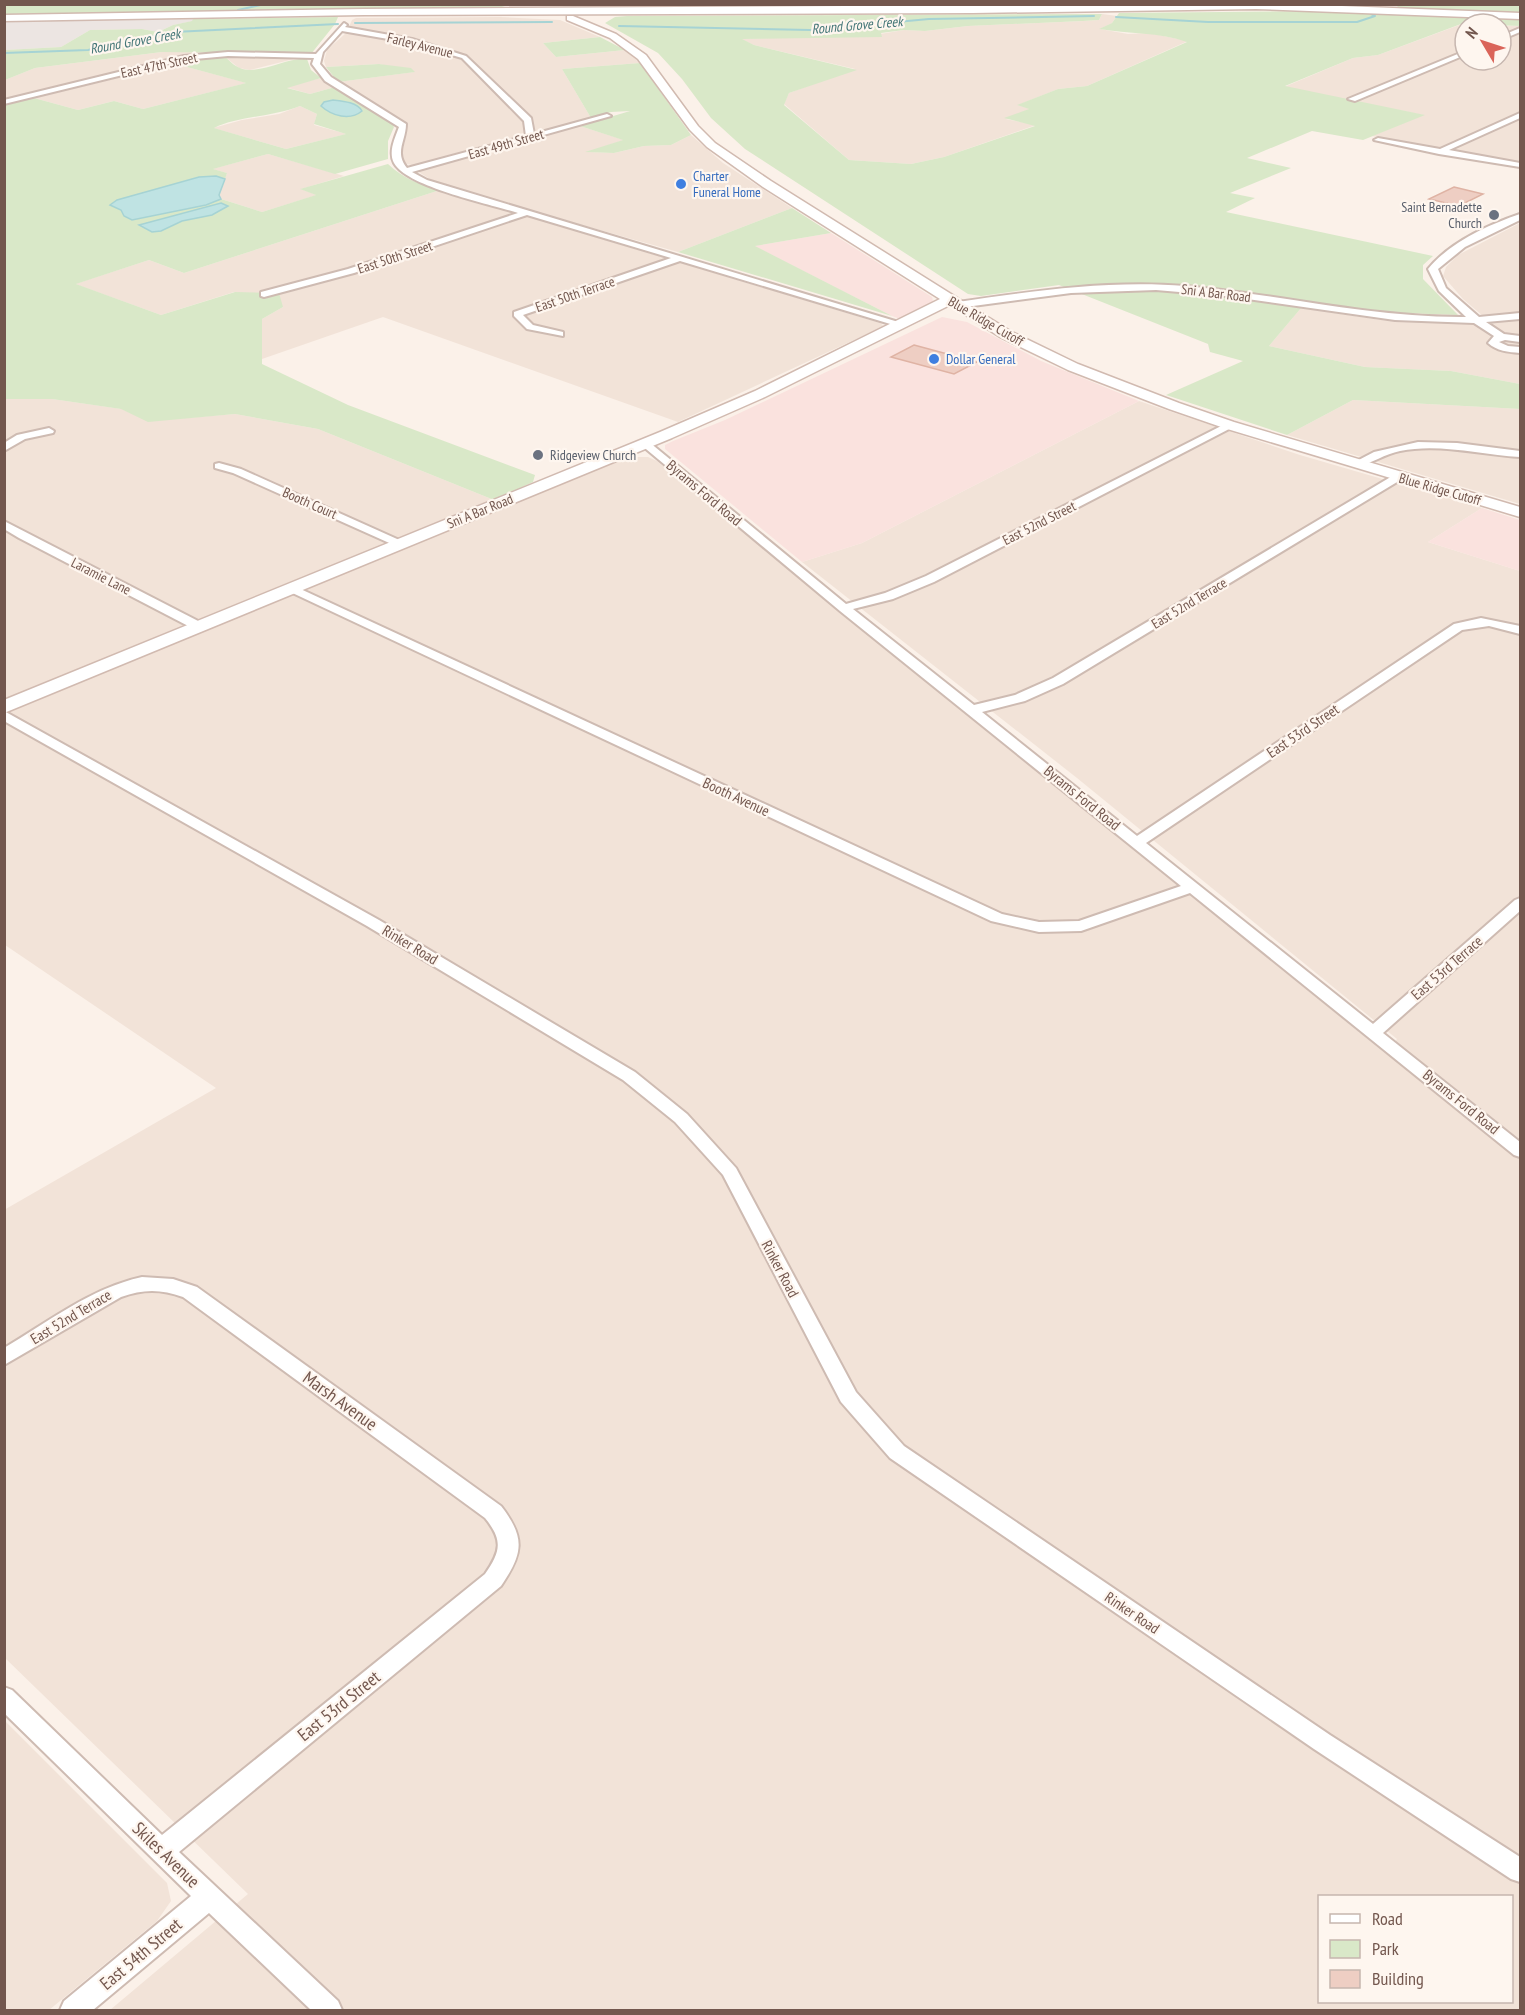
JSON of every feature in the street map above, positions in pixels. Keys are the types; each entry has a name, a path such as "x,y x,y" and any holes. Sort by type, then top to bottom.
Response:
{"main road":[{"path":"492,12 508,9 513,4"},
{"name":"Blue Ridge Cutoff","path":"524,4 590,25 613,36 642,57 694,128 711,145 1005,334 1073,367 1229,425 1521,512"},
{"path":"345,22 362,16 972,9 1109,12 1269,8 1383,9 1521,16"},
{"path":"4,18 345,22 492,12 618,15 972,9"},
{"path":"590,25 603,18 618,15"},
{"name":"Sni A Bar Road","path":"4,707 645,444 760,394 900,324 954,303"}],"street":[{"path":"345,22 317,56 316,64 328,80 403,126 396,147 397,161 405,171 424,182 900,324"},
{"name":"Farley Avenue","path":"345,22 464,57 528,120 530,136"},
{"name":"East 47th Street","path":"4,102 184,58 228,54 317,56"},
{"path":"1352,99 1453,58"},
{"path":"1439,152 1521,115"},
{"name":"East 49th Street","path":"405,171 607,116"},
{"path":"1378,140 1521,165"},
{"name":"East 50th Street","path":"264,294 351,271 526,213"},
{"path":"1502,337 1474,319 1434,280 1433,269 1442,257 1450,252 1521,217"},
{"name":"East 50th Terrace","path":"560,334 530,327 517,314 681,258"},
{"name":"Sni A Bar Road","path":"954,303 1061,289 1148,286 1229,293 1374,315 1424,319 1474,319"},
{"path":"1474,319 1521,316"},
{"path":"1521,339 1502,337 1496,338 1493,343 1506,349 1521,350"},
{"name":"East 52nd Street","path":"843,608 889,596 930,579 1229,425"},
{"path":"4,448 21,437 49,431"},
{"name":"Byrams Ford Road","path":"645,444 843,608 1521,1150"},
{"path":"1357,464 1394,447 1414,445 1454,445 1521,454"},
{"name":"Booth Court","path":"219,466 237,471 400,543"},
{"name":"East 52nd Terrace","path":"972,710 1020,698 1058,681 1398,477"},
{"name":"Laramie Lane","path":"4,524 198,626"},
{"name":"Booth Avenue","path":"290,589 997,918 1039,927 1081,926 1193,887"},
{"name":"East 53rd Street","path":"1137,842 1458,627 1470,622 1500,623 1521,630"},
{"name":"Rinker Road","path":"4,715 373,923 629,1076 681,1118 730,1172 848,1397 897,1452 1322,1742 1521,1871"},
{"name":"East 53rd Terrace","path":"1374,1032 1520,904"},
{"name":"East 52nd Terrace","path":"4,1358 110,1292 140,1283"},
{"name":"Marsh Avenue","path":"140,1283 174,1284 190,1292 493,1512 506,1526 510,1544 508,1553"},
{"name":"East 53rd Street","path":"161,1851 493,1580 506,1563 508,1553"},
{"name":"Skiles Avenue","path":"4,1697 161,1851 329,2010"},
{"name":"East 54th Street","path":"73,2010 209,1897"}],"shaded area":[{"path":"558,5 960,5 954,7 571,8"},
{"path":"1102,14 1117,16 1112,23 1100,29 1128,34 1149,33 1188,41 1087,86 1058,89 1018,105 1030,109 1006,119 1036,125 944,157 911,164 849,160 784,104 789,93 855,69 754,45 740,39 880,34 904,30 925,31 968,26 1099,20"},
{"path":"500,17 560,20 600,37 543,43 556,57 625,50 640,63 562,69 591,118 417,166 406,164 402,157 407,125 338,82 414,72 379,64 326,67 324,61 327,50 346,33 352,20 356,18"},
{"path":"193,19 193,21 173,25 158,32 142,29 90,30 61,47 5,50 5,21"},
{"path":"1513,26 1520,26 1520,163 1372,136 1423,115 1284,87 1353,58 1378,55 1453,27 1453,72 1513,72"},
{"path":"196,51 198,54 5,99 5,80 35,68 162,52"},
{"path":"224,56 298,58 250,70 239,68"},
{"path":"176,64 247,83 143,109 114,101 78,110 34,98"},
{"path":"321,78 335,87 310,94 285,87"},
{"path":"300,106 317,114 314,125 347,134 286,149 213,128 242,120 279,114"},
{"path":"580,126 624,140 588,152 614,153 644,146 671,145 691,135 723,163 792,208 678,252 433,181 417,171"},
{"path":"268,154 344,176 301,189 317,195 262,212 221,199 218,195 227,173 212,169"},
{"path":"440,190 884,326 678,422 383,317 262,359 262,319 283,307 234,292 161,315 75,284 149,260 184,273"},
{"path":"1520,223 1520,384 1451,371 1365,367 1269,346 1301,308 1381,320 1490,322 1463,299 1443,276 1446,267 1458,255"},
{"path":"831,233 932,297 933,301 900,319 754,246"},
{"path":"942,317 967,322 1041,361 1139,401 862,543 802,562 665,449 665,445 673,441 725,420"},
{"path":"5,399 52,399 122,409 148,421 235,414 318,429 494,500 5,702"},
{"path":"1353,400 1520,409 1520,504 1287,435"},
{"path":"1139,401 1300,455 1482,508 1428,542 1520,571 1520,2010 110,2010 248,1894 5,1658 4,1210 216,1088 5,945 5,714 615,460 627,457 648,457 657,461 1386,1054 1397,1039 1077,778 802,562 862,543"},
{"path":"1482,508 1520,520 1520,571 1428,542"},
{"path":"4,1720 167,1883 171,1901 157,1921 49,2010 5,2010"}],"green space":[{"path":"503,4 505,6 495,9 5,14 4,5"},
{"path":"1397,5 1520,5 1520,14 1513,12 1398,8"},
{"path":"1321,11 1453,16 1453,27 1378,55 1353,58 1285,86 1425,115 1363,140 1312,131 1247,158 1291,168 1230,193 1255,198 1226,212 1433,256 1423,265 1423,279 1458,315 1374,312 1307,301 1269,346 1365,367 1451,371 1520,384 1520,409 1353,400 1287,435 1166,395 1243,361 1210,352 1208,344 1059,285 981,296 968,294 745,149 711,118 682,79 658,53 605,23 615,17 627,16 1102,14 1099,20 968,26 925,31 904,30 881,33 882,37 742,39 754,45 857,70 789,93 784,105 849,160 911,164 944,157 1035,126 1004,118 1029,109 1017,105 1058,89 1087,86 1187,42 1155,35 1099,29 1112,23 1119,13"},
{"path":"338,17 311,54 162,52 35,68 5,80 5,50 61,47 90,30 142,29 158,32 193,19"},
{"path":"1513,19 1520,19 1520,26 1513,26"},
{"path":"600,37 625,50 556,57 543,43"},
{"path":"224,56 238,67 255,70 307,59 311,70 321,78 287,88 310,94 335,87 391,122 394,127 388,141 388,159 335,174 268,154 213,169 227,173 225,179 216,176 121,210 132,220 206,205 221,199 262,212 316,195 300,189 388,164 412,180 440,190 184,273 149,260 76,284 161,315 235,292 279,293 283,307 262,319 262,364 348,405 535,475 533,482 494,500 318,429 235,414 148,422 121,409 52,399 5,399 5,105 34,98 78,110 114,101 143,109 246,83 176,64","holes":["300,106 317,114 314,124 346,134 286,149 214,128 234,121"]},
{"path":"640,63 691,135 671,145 644,146 614,153 585,152 623,140 580,126 630,111 611,112 591,118 562,69"},
{"path":"379,64 411,68 415,72 338,82 326,67"},
{"path":"792,208 831,233 755,246 892,316 678,252"}],"water":[{"path":"333,100 353,104 362,111 352,116 341,116 321,106 324,102"},
{"path":"216,176 225,179 219,195 221,199 206,205 132,220 124,216 121,210 110,205 117,200 199,177"},
{"path":"221,203 228,206 212,215 182,221 161,231 152,232 139,225"}],"building":[{"path":"1454,187 1483,194 1459,206 1429,199"},
{"name":"Dollar General","path":"914,345 977,362 954,374 891,357"}],"waterway":[{"path":"238,10 265,4"},
{"name":"Round Grove Creek","path":"1514,4 1520,5"},
{"name":"Round Grove Creek","path":"1116,17 1208,22 1357,22 1375,16 1371,14"},
{"name":"Round Grove Creek","path":"619,26 810,30 929,19 1094,16"},
{"name":"Round Grove Creek","path":"355,23 552,22"},
{"name":"Round Grove Creek","path":"4,53 88,50 174,32 338,24"}],"place":[{"name":"Charter Funeral Home","path":"681,184"},
{"name":"Saint Bernadette Church","path":"1494,215"},
{"name":"Dollar General","path":"934,359"},
{"name":"Ridgeview Church","path":"538,455"}]}
